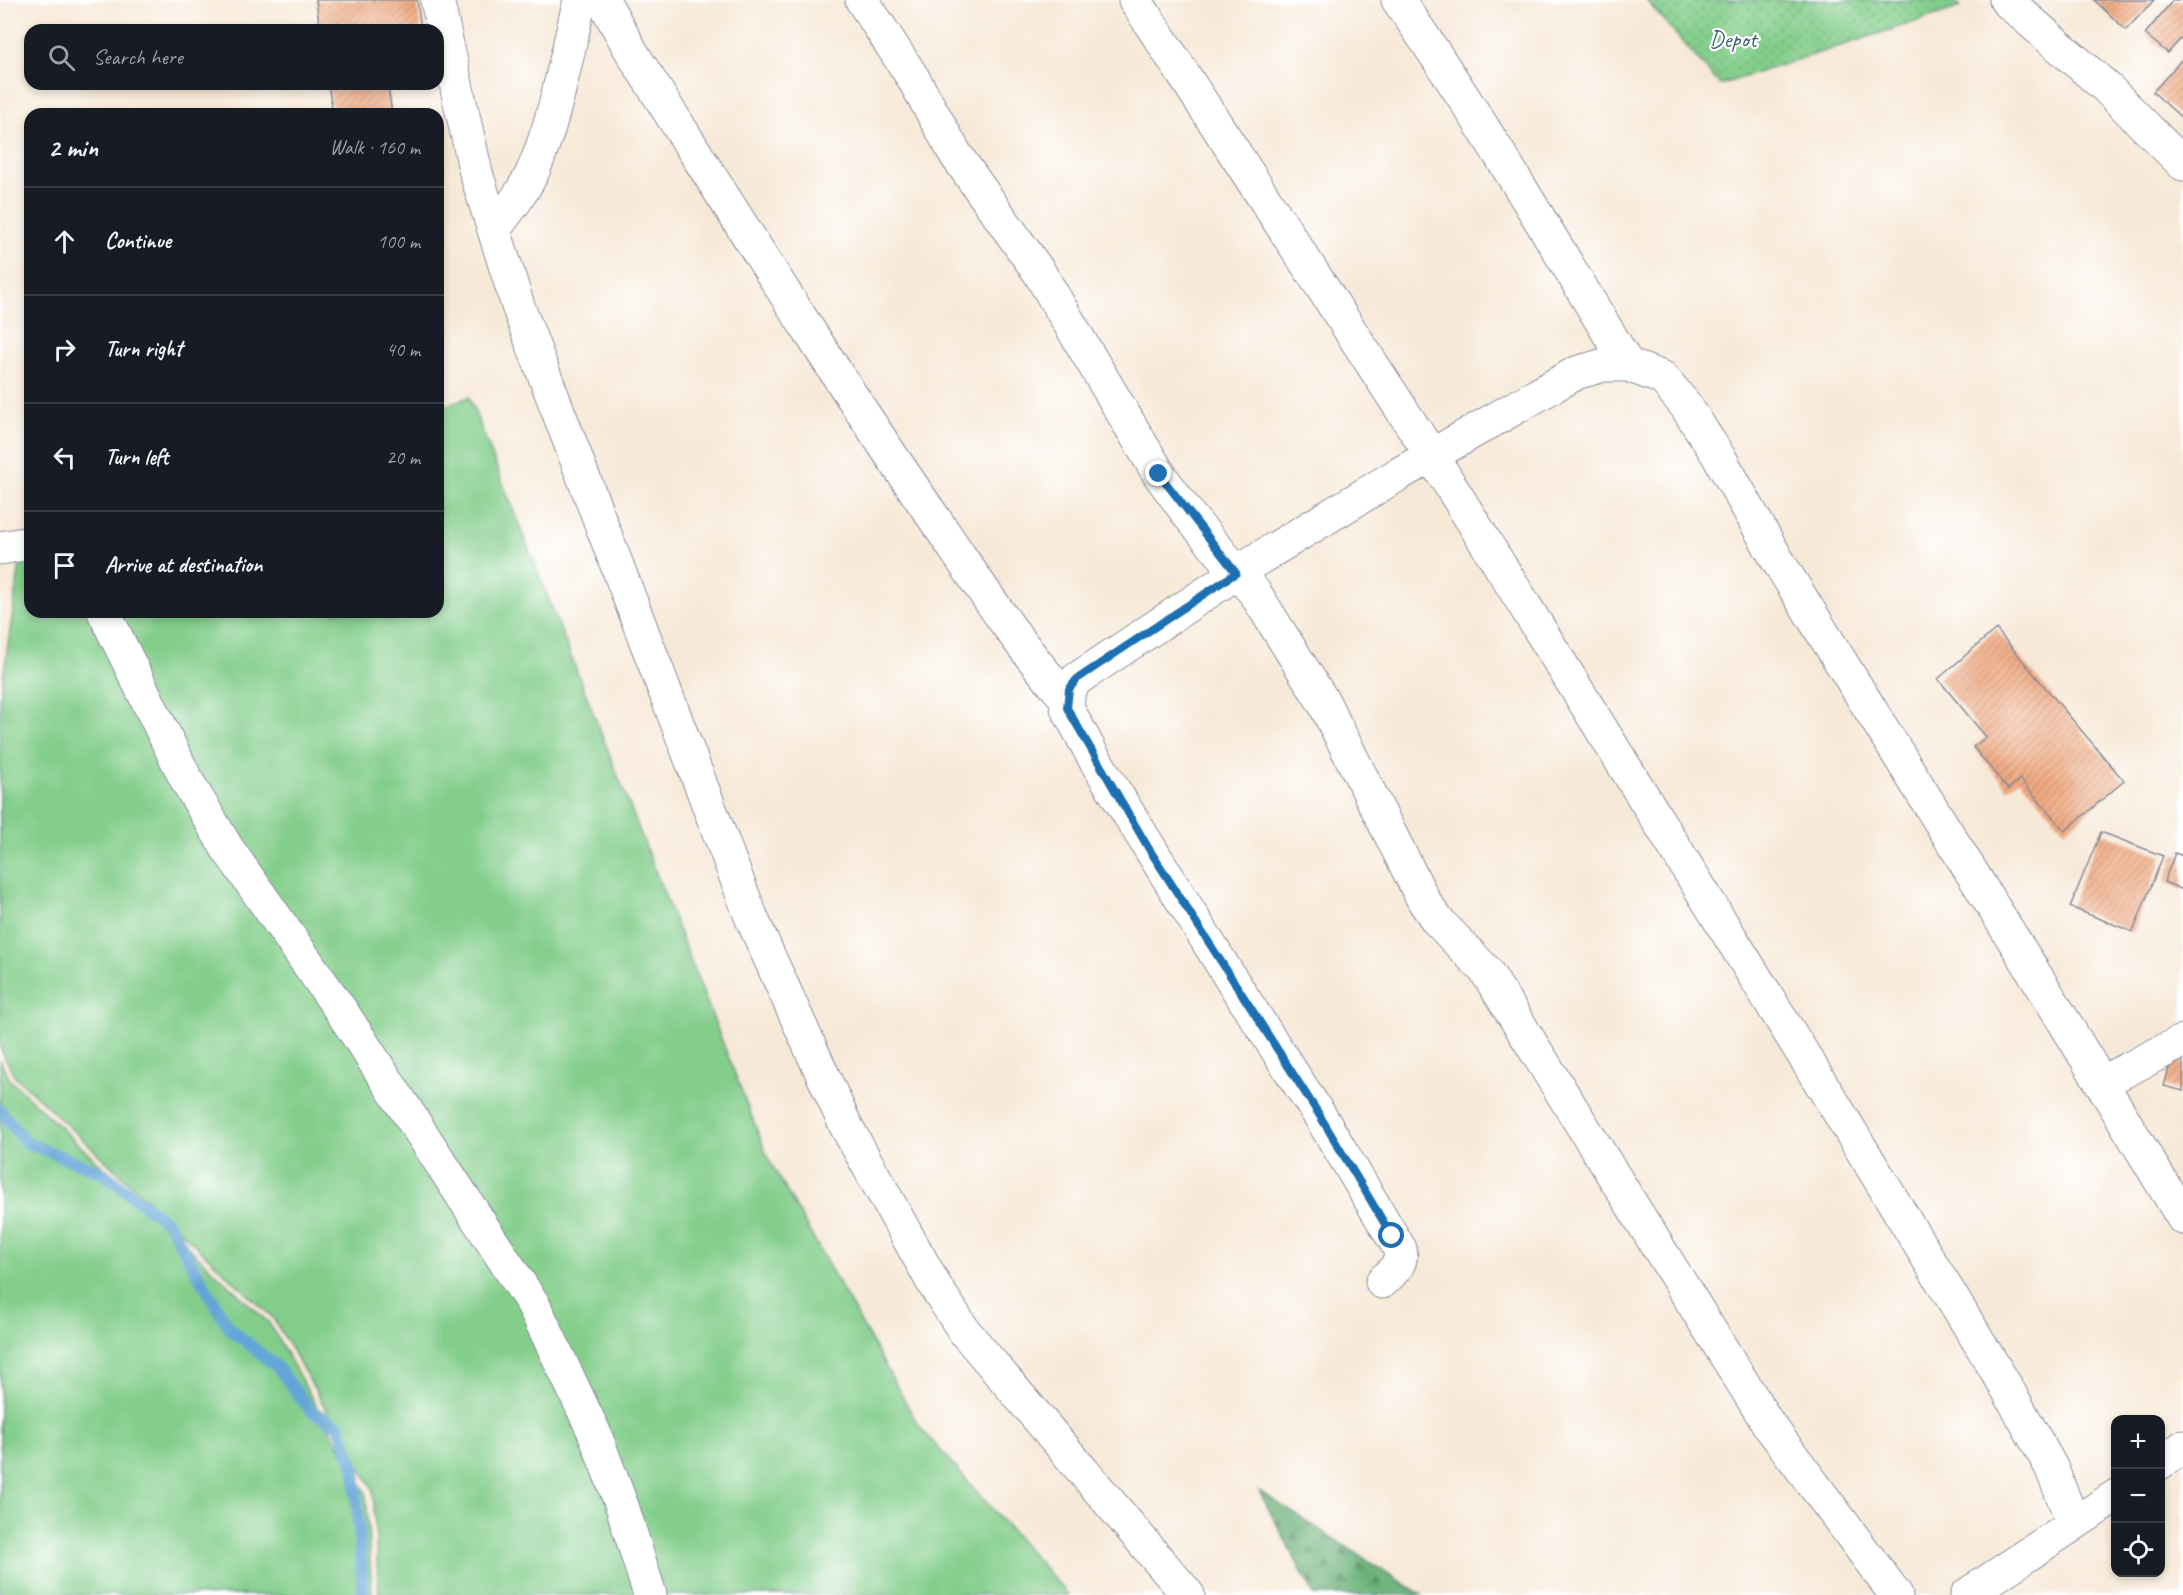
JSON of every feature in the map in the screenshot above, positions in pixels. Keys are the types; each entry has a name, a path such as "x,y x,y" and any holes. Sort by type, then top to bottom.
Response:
{"street":[{"path":"436,0 442,24"},
{"path":"494,229 517,200 532,172 548,129 580,0"},
{"path":"603,0 634,56 855,402 991,604 1038,666 1066,698 1067,708 1094,758 1231,980 1320,1116 1400,1249 1401,1257 1397,1267 1382,1282"},
{"path":"862,0 913,78 956,155 1039,272 1159,474 1236,573 1255,593 1324,703 1424,901 1437,920 1486,971 1769,1425 1896,1595"},
{"path":"1135,0 1432,456 2004,1383 2051,1467 2073,1522"},
{"path":"1398,0 1495,144 1628,365"},
{"path":"2007,0 2107,88 2183,164"},
{"path":"444,35 476,173 518,306 752,919 845,1124 935,1286 965,1332 1188,1595"},
{"path":"1066,698 1077,679 1236,573 1576,373 1604,365 1628,365 1663,378 1706,434 1778,561 2101,1083 2177,1196"},
{"path":"0,548 24,544"},
{"path":"107,618 187,781 227,848 342,1012 533,1304 594,1432 622,1506 650,1595"},
{"path":"2101,1083 2183,1041"},
{"path":"2165,1460 2183,1447"},
{"path":"1967,1595 2111,1498"}],"green space":[{"name":"Depot","path":"1646,0 1953,0 1961,7 1720,85"},
{"path":"469,397 768,1158 919,1426 1068,1595 379,1595 373,1489 273,1318 14,1075 0,1048 0,698 21,557 24,556 24,618 444,618 444,406"},
{"path":"0,1060 10,1080 269,1323 366,1493 372,1595 0,1595"},
{"path":"1259,1491 1422,1595 1314,1595"}],"building":[{"path":"316,0 417,0 420,24 319,24"},
{"path":"2094,0 2154,0 2126,30"},
{"path":"2173,0 2183,0 2183,36 2168,53 2145,34"},
{"path":"2183,58 2183,119 2153,92"},
{"path":"329,90 388,90 391,108 332,108"},
{"path":"1996,629 2124,781 2065,831 2020,779 2008,789 1973,747 1986,737 1938,679"},
{"path":"2101,832 2163,856 2133,932 2070,907"},
{"path":"2175,853 2183,856 2183,890 2164,882"},
{"path":"2175,1047 2183,1049 2183,1091 2164,1086"}],"waterway":[{"path":"0,1110 25,1142 103,1173 169,1224 229,1328 278,1368 311,1411 339,1426 355,1469 363,1595"}],"route":[{"path":"1159,474 1236,573 1077,679 1069,689 1066,698 1067,708 1149,849 1320,1116 1392,1236"}]}
